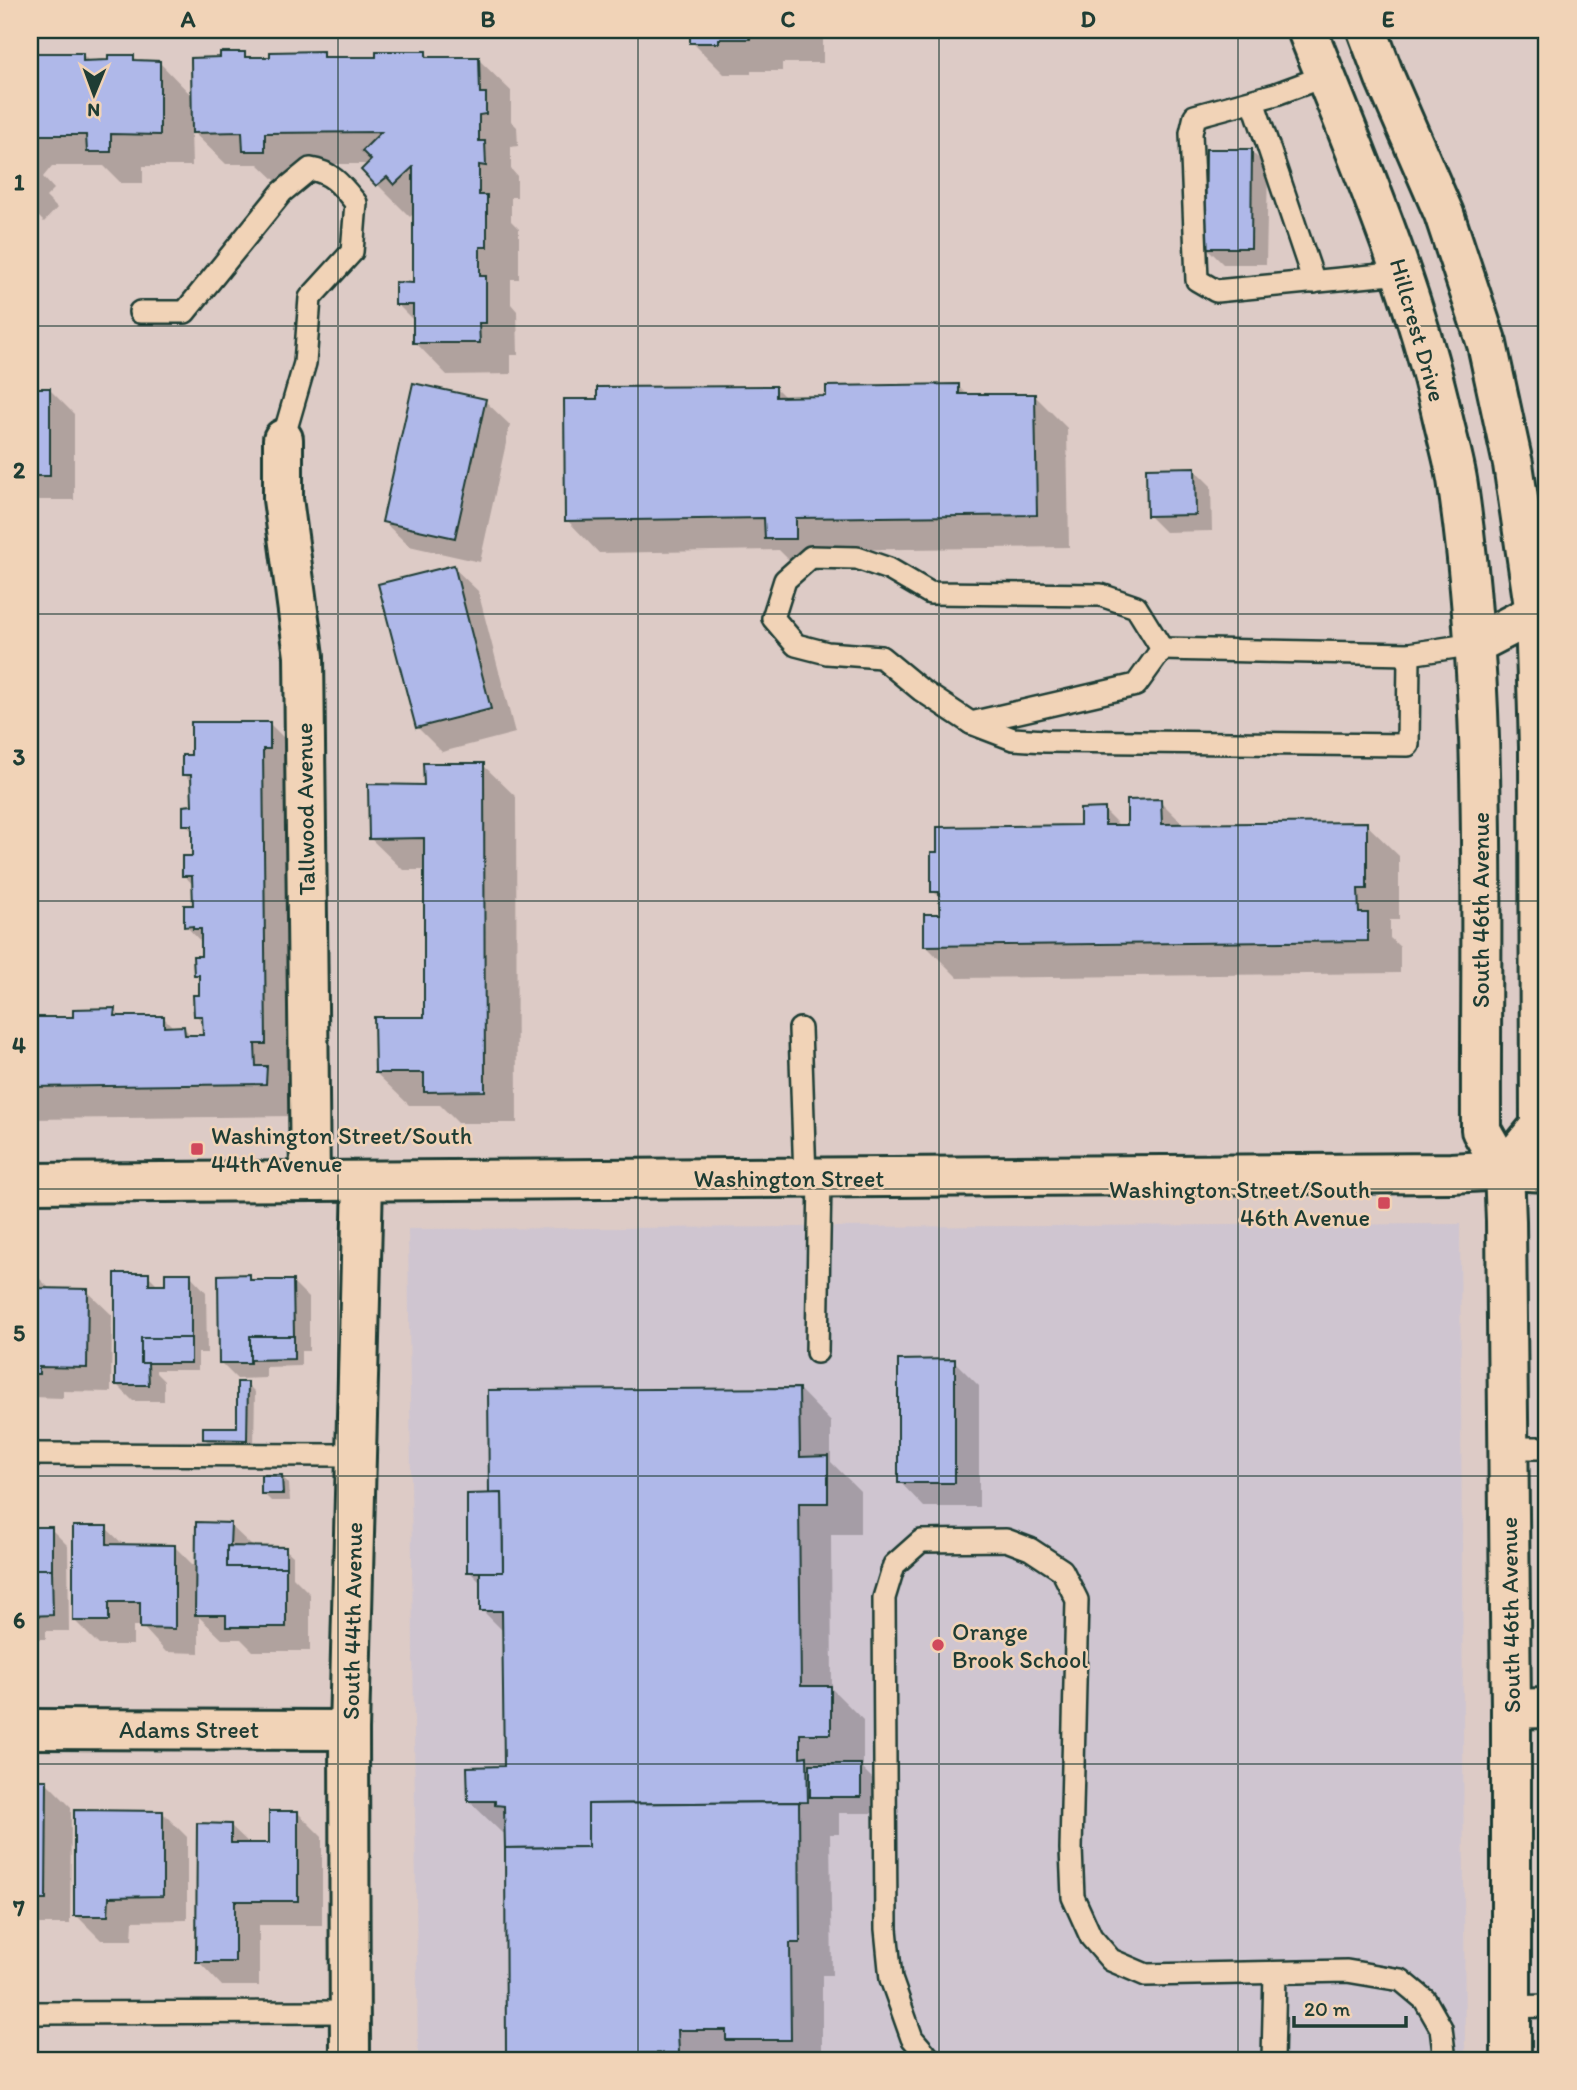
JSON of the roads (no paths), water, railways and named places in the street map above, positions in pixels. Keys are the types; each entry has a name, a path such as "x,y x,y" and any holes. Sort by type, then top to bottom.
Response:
{"street":[{"name":"Hillcrest Drive","path":"1307,30 1389,234 1430,360 1458,484 1475,643"},
{"path":"1367,30 1444,214 1487,344 1541,612 1540,1126 1504,1170"},
{"name":"Tallwood Avenue","path":"283,439 283,499 304,656 310,1181"},
{"path":"1475,643 1541,612"},
{"name":"South 46th Avenue","path":"1475,643 1479,769 1481,1130 1504,1170 1508,1448 1529,1708 1529,2007 1511,2060"},
{"name":"Washington Street","path":"30,1183 1451,1174 1504,1170 1547,1172"},
{"name":"South 44th Avenue","path":"350,2060 349,1730 363,1181"},
{"name":"Adams Street","path":"30,1729 349,1730"}],"lane":[{"path":"1325,76 1253,101 1195,116 1191,134 1197,280 1216,291 1402,273"},
{"path":"1253,101 1314,282"},
{"path":"139,312 185,312 282,192 310,169 325,171 341,184 356,203 352,252 310,298 305,363 283,439"},
{"path":"1162,649 1136,607 1101,595 930,593 889,569 857,558 811,557 785,580 773,618 796,645 827,653 881,657 921,690 971,723 1013,739 1045,741 1408,745 1409,654"},
{"path":"1162,649 1409,654 1475,643"},
{"path":"971,723 1136,685 1162,649"},
{"path":"800,1029 812,1178 817,1352"},
{"path":"1508,1448 1547,1448"},
{"path":"30,1454 356,1455"},
{"path":"931,2060 912,2038 891,1979 886,1929 884,1598 894,1565 921,1541 1006,1540 1030,1549 1062,1570 1077,1600 1071,1849 1073,1897 1091,1937 1111,1960 1146,1975 1348,1971 1401,1980 1425,2000 1441,2028 1445,2060"},
{"path":"1273,2060 1275,1973"},
{"path":"30,2012 350,2012"}],"place":[{"name":"Washington Street/South 44th Avenue","path":"197,1149"},
{"name":"Washington Street/South 46th Avenue","path":"1384,1203"},
{"name":"Orange Brook School","path":"938,1645"}]}
